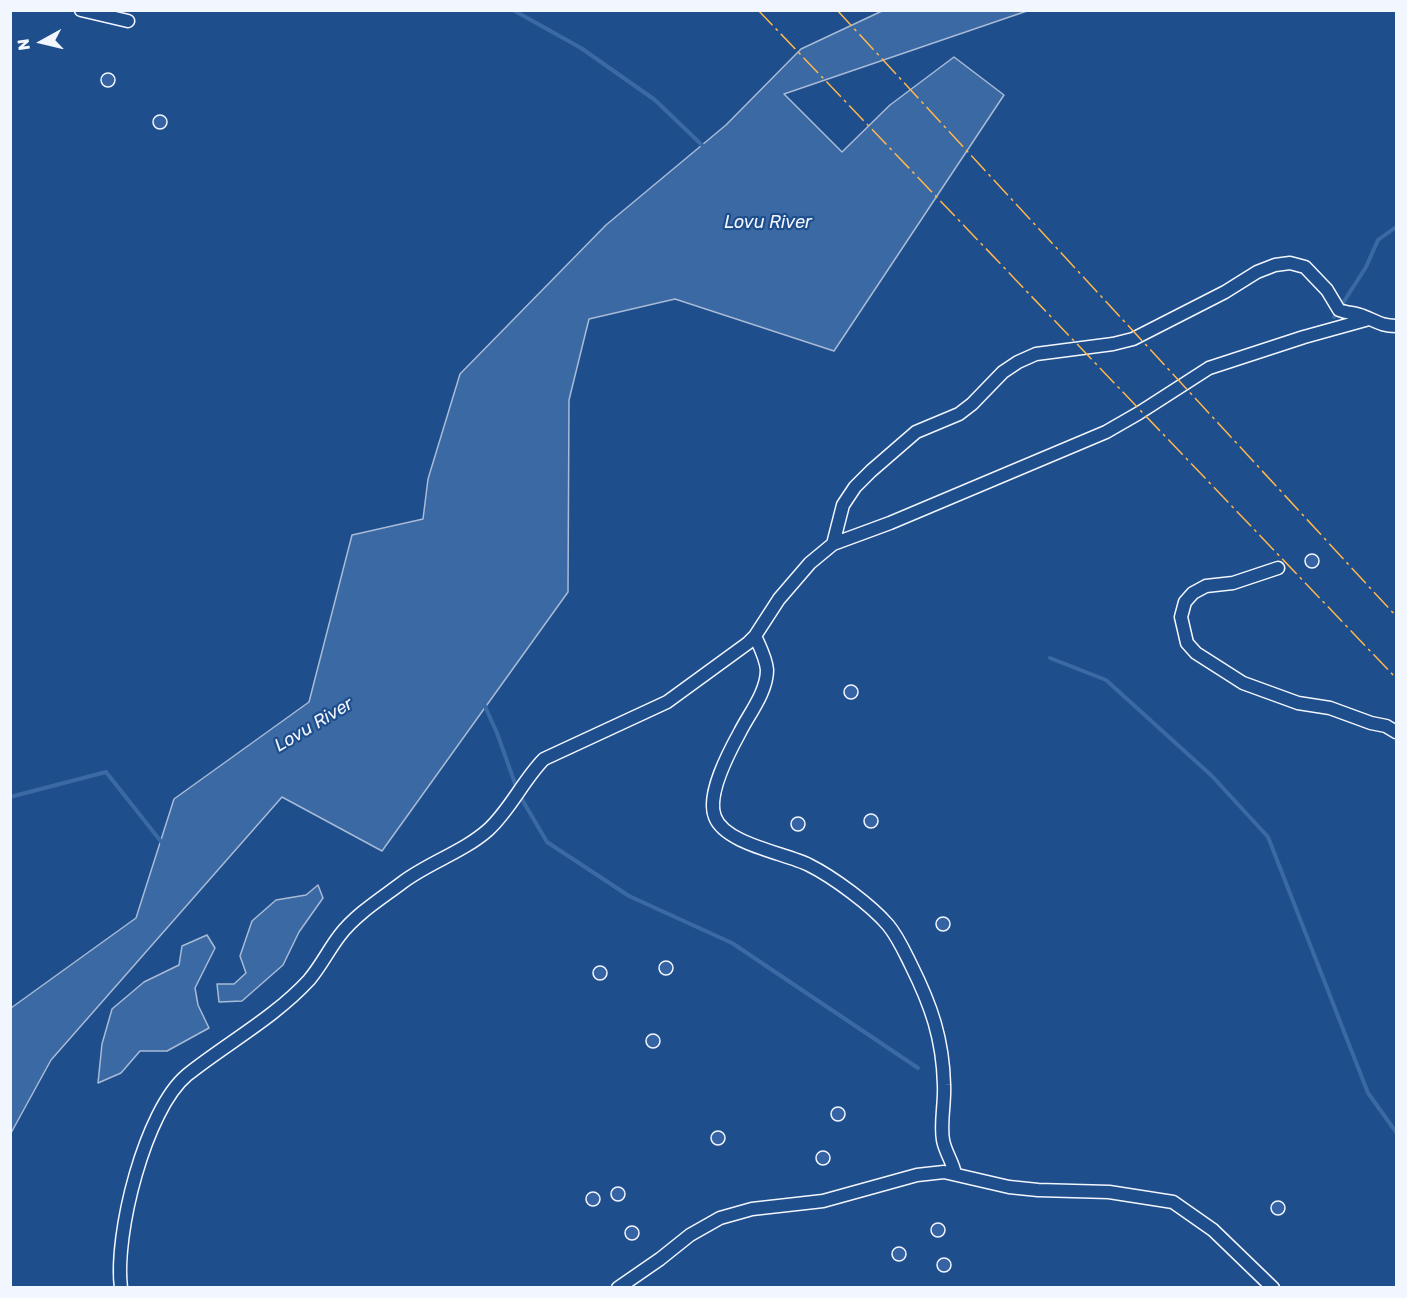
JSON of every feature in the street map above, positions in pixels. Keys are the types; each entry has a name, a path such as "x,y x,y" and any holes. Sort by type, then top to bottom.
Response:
{"street":[{"path":"81,10 128,21"},
{"path":"833,544 843,505 855,487 871,471 916,432 958,414 972,404 1003,372 1036,354 1113,344 1133,339 1226,292 1257,272 1275,265 1290,263 1305,267 1327,290 1339,310 1363,315 1386,326 1396,326"},
{"path":"121,1287 119,1266 124,1226 139,1161 155,1122 172,1093 186,1077 281,1006 310,980 341,934 352,922 406,880 461,849 487,831 504,814 535,768 544,759 667,702 748,643 779,599 810,563 833,544 890,523 1107,432 1209,368 1304,337 1369,319"},
{"path":"1278,568 1233,583 1206,586 1193,593 1185,602 1181,617 1187,643 1196,653 1243,682 1298,703 1329,708 1386,726 1396,732"},
{"path":"755,636 762,650 767,672 759,696 739,733 715,789 712,800 715,819 723,829 753,846 807,864 820,871 878,914 890,927 922,988 938,1030 944,1078 944,1140 956,1174"},
{"path":"618,1287 660,1259 690,1234 720,1218 752,1209 823,1201 933,1172 956,1174 1009,1187 1109,1192 1173,1202 1213,1230 1273,1287"}],"water":[{"name":"Lovu River","path":"882,11 1027,11 784,94 842,152 890,105 954,57 1004,95 834,351 675,299 589,319 569,400 568,592 382,851 282,797 51,1060 11,1133 11,1008 136,918 174,799 309,702 352,535 423,519 428,479 460,374 606,225 726,125 801,49"},
{"path":"318,885 323,898 299,932 283,965 242,1001 219,1002 217,984 234,984 246,973 240,956 252,921 276,900 306,895"},
{"path":"207,935 215,948 195,988 198,1005 209,1028 167,1051 140,1051 121,1073 98,1083 102,1044 112,1009 144,982 179,965 182,946"}],"building":[{"path":"108,73 113,75 115,80 113,85 108,87 103,85 101,80 103,75"},
{"path":"160,115 165,117 167,122 165,127 160,129 155,127 153,122 155,117"},
{"path":"1312,554 1317,556 1319,561 1317,566 1312,568 1307,566 1305,561 1307,556"},
{"path":"851,685 856,687 858,692 856,697 851,699 846,697 844,692 846,687"},
{"path":"871,814 876,816 878,821 876,826 871,828 866,826 864,821 866,816"},
{"path":"798,817 803,819 805,824 803,829 798,831 793,829 791,824 793,819"},
{"path":"943,917 948,919 950,924 948,929 943,931 938,929 936,924 938,919"},
{"path":"666,961 671,963 673,968 671,973 666,975 661,973 659,968 661,963"},
{"path":"600,966 605,968 607,973 605,978 600,980 595,978 593,973 595,968"},
{"path":"653,1034 658,1036 660,1041 658,1046 653,1048 648,1046 646,1041 648,1036"},
{"path":"838,1107 843,1109 845,1114 843,1119 838,1121 833,1119 831,1114 833,1109"},
{"path":"718,1131 723,1133 725,1138 723,1143 718,1145 713,1143 711,1138 713,1133"},
{"path":"823,1151 828,1153 830,1158 828,1163 823,1165 818,1163 816,1158 818,1153"},
{"path":"618,1187 623,1189 625,1194 623,1199 618,1201 613,1199 611,1194 613,1189"},
{"path":"593,1192 598,1194 600,1199 598,1204 593,1206 588,1204 586,1199 588,1194"},
{"path":"1278,1201 1283,1203 1285,1208 1283,1213 1278,1215 1273,1213 1271,1208 1273,1203"},
{"path":"938,1223 943,1225 945,1230 943,1235 938,1237 933,1235 931,1230 933,1225"},
{"path":"632,1226 637,1228 639,1233 637,1238 632,1240 627,1238 625,1233 627,1228"},
{"path":"899,1247 904,1249 906,1254 904,1259 899,1261 894,1259 892,1254 894,1249"},
{"path":"944,1258 949,1260 951,1265 949,1270 944,1272 939,1270 937,1265 939,1260"}],"waterway":[{"path":"513,10 581,48 655,100 704,147"},
{"path":"1334,317 1366,267 1378,240 1396,227"},
{"path":"1050,658 1106,680 1212,776 1268,837 1368,1093 1396,1132"},
{"path":"484,704 517,789"},
{"path":"10,797 106,772 163,844"},
{"path":"520,796 547,842 629,896 732,943 918,1068"}],"power":[{"path":"758,10 1396,678"},
{"path":"837,10 1396,616"}]}
